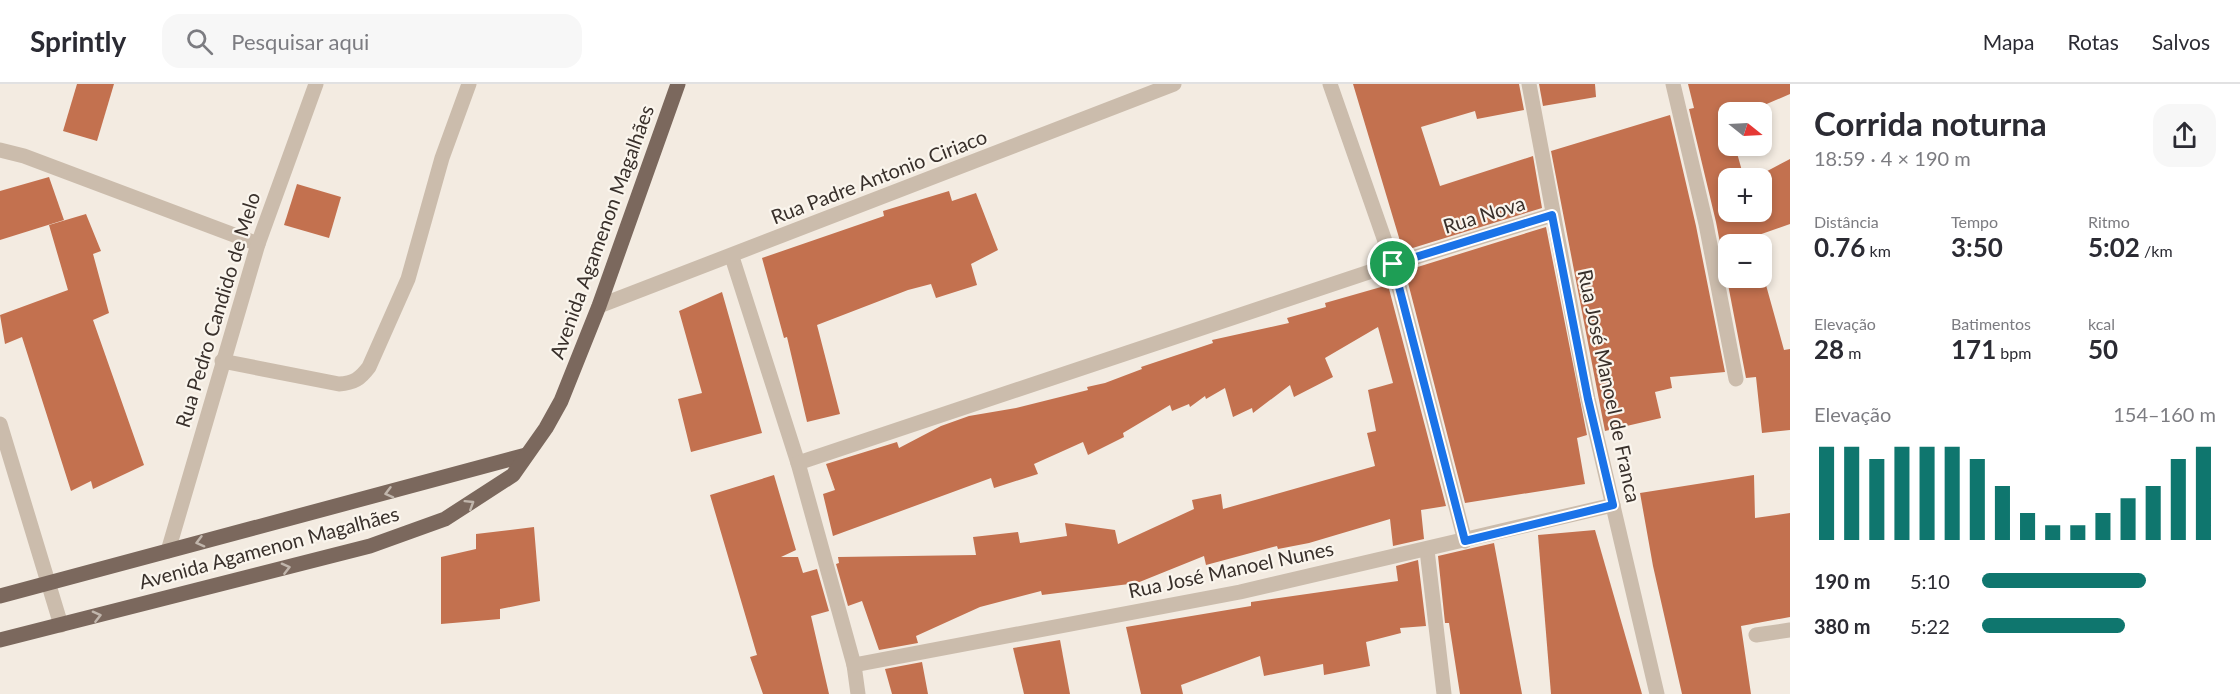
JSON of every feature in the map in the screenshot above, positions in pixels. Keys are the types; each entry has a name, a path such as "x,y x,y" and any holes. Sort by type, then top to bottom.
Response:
{"main road":[{"name":"Avenida Agamenon Magalhães","path":"0,640 370,546 445,519 497,488 513,475 561,402 599,306 678,84"},
{"name":"Avenida Agamenon Magalhães","path":"0,596 526,455"}],"street":[{"name":"Rua Pedro Candido de Melo","path":"168,551 258,244 316,84"},
{"path":"222,362 339,384 352,383 362,377 369,367 408,279 442,158 470,84"},
{"name":"Rua Padre Antonio Ciriaco","path":"599,306 732,257 1158,87 1174,84"},
{"path":"1330,84 1393,264 1465,541"},
{"name":"Rua José Manoel de Franca","path":"1529,84 1588,399 1656,694"},
{"path":"1673,84 1706,224 1736,379"},
{"path":"0,150 24,156 258,244"},
{"name":"Rua Nova","path":"798,463 1393,264 1552,215"},
{"path":"732,257 798,463 854,665 858,694"},
{"path":"0,424 61,625"},
{"name":"Rua José Manoel Nunes","path":"854,665 1240,592 1428,550 1613,505"},
{"path":"1428,550 1444,694"},
{"path":"1756,635 1790,630"}],"building":[{"path":"77,84 114,84 97,141 63,131"},
{"path":"1353,84 1519,84 1524,110 1477,119 1475,111 1421,127 1440,186 1533,156 1542,208 1403,251"},
{"path":"1539,84 1595,84 1596,97 1543,106"},
{"path":"1688,84 1790,84 1790,94 1771,102 1718,102 1718,156 1738,156 1741,168 1718,168 1718,222 1772,222 1772,168 1790,159 1790,224 1762,234 1718,234 1689,109 1694,108"},
{"path":"1670,115 1696,226 1725,372 1670,377 1672,388 1655,392 1661,418 1605,431 1551,151"},
{"path":"49,177 64,220 0,240 0,191"},
{"path":"297,184 341,197 329,238 284,225"},
{"path":"949,191 952,201 976,193 998,250 971,264 977,285 936,298 931,284 908,290 817,325 840,414 807,422 787,337 784,338 762,258 884,216 883,211"},
{"path":"86,214 101,251 93,254 109,313 93,320 144,465 93,489 91,481 71,491 22,337 5,344 0,315 68,290 49,225"},
{"path":"1546,227 1587,435 1577,438 1585,484 1465,503 1406,275 1409,274 1408,270"},
{"path":"1388,285 1446,506 1421,510 1424,539 1393,546 1390,519 1309,543 1278,549 1277,546 1206,565 1204,556 1137,583 1042,595 1041,591 980,607 916,636 918,643 879,650 862,601 848,606 836,564 839,563 838,557 976,555 973,537 1018,532 1020,543 1067,536 1065,523 1115,530 1118,544 1194,509 1192,500 1221,494 1223,509 1375,466 1367,433 1376,431 1368,390 1393,383 1378,327 1325,358 1333,377 1294,397 1290,385 1253,413 1252,408 1233,417 1225,388 1206,399 1205,396 1190,407 1189,404 1172,411 1170,405 1123,433 1124,437 1088,455 1083,442 1034,464 1038,474 994,488 991,478 833,536 823,494 835,490 826,464 897,442 899,448 941,426 969,416 1016,408 1088,390 1087,387 1105,383 1142,369 1141,367 1213,343 1212,340 1289,323 1287,318 1326,307 1325,303"},
{"path":"1729,288 1767,288 1784,350 1790,349 1790,430 1762,433 1756,377 1746,378"},
{"path":"722,292 762,433 691,452 678,399 702,393 679,311"},
{"path":"774,475 796,550 781,557 798,557 803,573 817,569 829,611 811,616 829,694 763,694 750,657 757,655 710,495"},
{"path":"1754,475 1755,518 1790,513 1790,617 1741,626 1751,694 1682,694 1653,566 1640,493"},
{"path":"534,527 540,601 500,609 500,619 441,624 441,557 476,549 476,534"},
{"path":"1595,530 1642,694 1551,694 1538,535"},
{"path":"1494,543 1522,694 1460,694 1449,623 1445,623 1438,556"},
{"path":"1418,560 1426,626 1400,628 1401,633 1366,642 1370,666 1324,675 1323,664 1264,676 1260,656 1181,685 1183,694 1141,694 1126,627 1251,606 1251,602 1398,581 1396,566"},
{"path":"1060,640 1070,694 1024,694 1013,648"},
{"path":"922,662 928,694 892,694 885,669"}],"route":[{"path":"1552,215 1588,399 1613,505 1465,541 1393,264 1552,215"}]}
